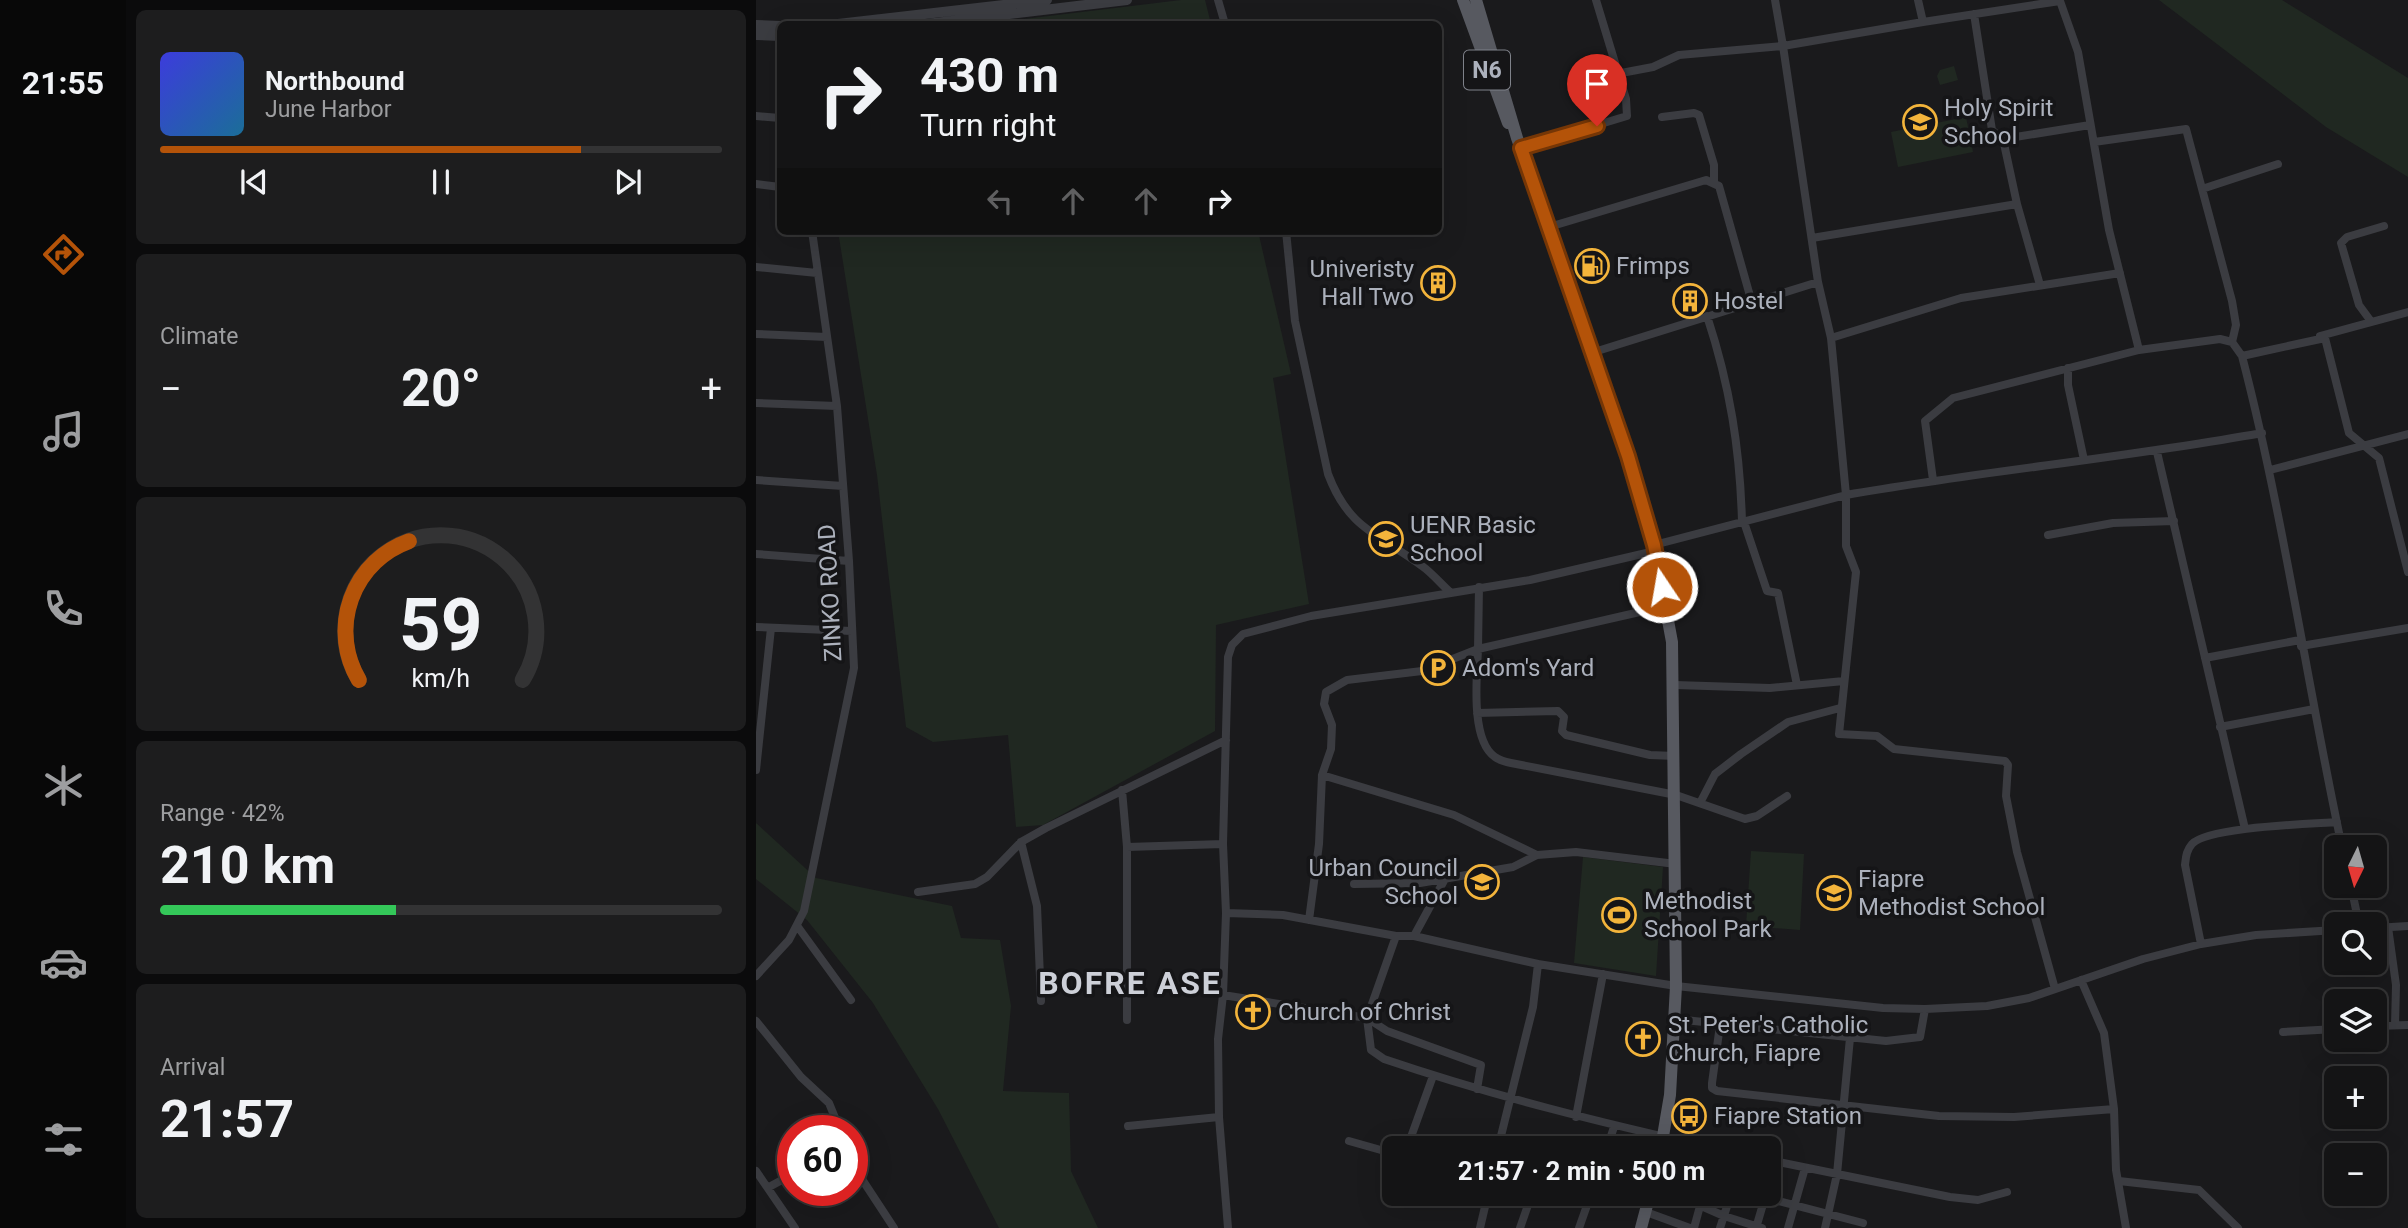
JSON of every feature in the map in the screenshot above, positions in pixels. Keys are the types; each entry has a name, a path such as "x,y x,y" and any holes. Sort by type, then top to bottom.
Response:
{"main road":[{"name":"N6","path":"1463,0 1495,92 1519,143"},
{"name":"N6","path":"1476,0 1519,143 1628,456 1654,548 1666,606 1675,685 1676,986 1664,1136"},
{"path":"1641,1228 1647,1206"}],"street":[{"path":"864,21 1047,0"},
{"path":"950,21 1128,0"},
{"path":"1218,0 1224,21"},
{"path":"1519,143 1627,116 1626,99 1616,75 1596,0"},
{"path":"1775,0 1818,282 1831,338 1846,495 1846,545 1856,572 1839,734 1877,736 1894,749 2000,759 2008,765 2006,796 2017,852 2055,989"},
{"path":"1918,0 1923,22"},
{"path":"1616,75 1653,67 1679,55 1783,46 2060,1 2078,52 2120,273 2139,350"},
{"path":"1974,14 1992,131 2003,139 2017,204 2040,285"},
{"path":"756,25 777,26"},
{"path":"756,35 777,36"},
{"path":"1662,117 1694,113 1699,115 1714,165 1714,181"},
{"path":"756,116 777,118"},
{"path":"2003,139 2090,125"},
{"path":"2094,142 2186,129 2232,301 2236,326 2232,342 2242,356 2262,433 2300,643 2340,835"},
{"path":"2202,189 2278,164"},
{"path":"1549,227 1706,180 1714,181 1719,186 1752,303"},
{"path":"756,184 777,187"},
{"path":"1812,238 2017,204"},
{"path":"2370,320 2359,305 2341,243 2347,237 2384,226"},
{"name":"ZINKO ROAD","path":"756,976 798,927 810,891 854,668 837,406 812,235"},
{"path":"1286,235 1295,321 1328,474 1336,496 1371,533 1423,566 1450,592"},
{"path":"756,267 817,273"},
{"path":"1831,338 1961,298 2120,273"},
{"path":"1591,353 1818,282"},
{"path":"2242,356 2408,312"},
{"path":"1707,316 1729,390 1741,467 1743,522 1766,592 1778,593 1797,685"},
{"path":"756,334 827,337"},
{"path":"2242,356 2325,338 2349,433 2379,458 2408,572"},
{"path":"1933,480 1925,432 1926,421 1932,413 1953,398 2139,350 2207,340 2232,342"},
{"path":"2068,368 2067,385 2084,460"},
{"path":"756,403 837,406"},
{"path":"1228,1228 1219,1117 1217,1039 1223,995 1226,913 1223,844 1228,657 1232,645 1243,634 1311,616 1530,580 1846,495 1933,480 2157,452 2262,433"},
{"path":"2270,470 2408,434"},
{"path":"2157,452 2245,829"},
{"path":"756,480 843,486"},
{"path":"2048,535 2113,523 2174,521"},
{"path":"756,554 849,561"},
{"path":"1479,587 1477,713 1485,744 1495,757 1511,764 1676,795 1745,819 1757,816 1787,796"},
{"path":"1309,920 1319,844 1322,775 1331,749 1332,725 1324,704 1325,692 1347,680 1422,671 1478,649 1666,606"},
{"path":"756,627 852,631"},
{"path":"756,770 771,628"},
{"path":"2205,658 2408,628"},
{"path":"1675,685 1797,685 1844,681"},
{"path":"1700,803 1715,774 1788,722 1840,708"},
{"path":"2220,727 2314,709"},
{"path":"1477,713 1558,711 1564,717 1562,731 1566,735 1650,755 1675,756"},
{"path":"918,892 975,884 988,877 1021,842 1226,740"},
{"path":"1322,775 1454,815 1537,855"},
{"path":"1122,790 1127,847 1127,1020"},
{"path":"2201,944 2186,855 2192,843 2203,837 2245,829 2337,822"},
{"path":"1021,842 1037,906 1041,1001"},
{"path":"1127,847 1223,844"},
{"path":"1354,884 1403,886 1513,867 1537,855 1576,852 1676,864"},
{"path":"1414,936 1446,877"},
{"path":"1226,913 1309,920 1396,936 1414,936 1538,964 1676,986 1883,1008 1925,1009 1987,1006 2055,989 2152,956 2201,944 2256,935 2324,931"},
{"path":"2395,1025 2396,985 2388,927 2408,926"},
{"path":"798,927 850,1000"},
{"path":"1396,936 1367,1018 1371,1051 1384,1059 1433,1076 1643,1136"},
{"path":"1501,1136 1533,1007 1538,964"},
{"path":"1576,1117 1603,974"},
{"path":"2081,980 2104,1033 2114,1109 2116,1170 2122,1218 2126,1228"},
{"path":"1223,995 1367,1018 1387,1031 1480,1065 1477,1089"},
{"path":"1675,1019 1886,1041 1920,1037 1925,1009"},
{"path":"756,1021 801,1077 829,1103 834,1115"},
{"path":"1720,1025 1712,1083 1712,1088 1717,1091 1843,1107 1988,1118 2114,1109"},
{"path":"2387,1025 2408,1025"},
{"path":"2283,1032 2324,1030"},
{"path":"1825,1228 1837,1174 1850,1038"},
{"path":"1411,1136 1433,1076"},
{"path":"1128,1126 1219,1117"},
{"path":"1611,1136 1614,1127"},
{"path":"1349,1141 1382,1150"},
{"path":"1781,1163 1959,1198 1978,1200 2007,1192"},
{"path":"1788,1228 1805,1168"},
{"path":"756,1171 795,1228"},
{"path":"2119,1181 2199,1190 2238,1228"},
{"path":"769,1187 777,1183"},
{"path":"868,1188 894,1228"},
{"path":"1781,1201 1863,1223"},
{"path":"1480,1228 1485,1206"},
{"path":"1520,1228 1528,1206"},
{"path":"1579,1228 1587,1206"},
{"path":"1646,1212 1669,1224 1692,1228 1700,1206 1758,1227 1763,1206"},
{"path":"1720,1228 1727,1206"}],"shaded area":[{"path":"1181,0 1205,0 1210,21 1009,21"},
{"path":"2159,0 2282,0 2408,78 2408,177 2326,127"},
{"path":"1954,66 1958,80 1940,85 1937,76 1940,70"},
{"path":"1966,117 1973,152 1898,167 1891,132"},
{"path":"839,235 1259,235 1291,374 1273,378 1309,604 1216,625 1215,731 1043,825 1016,827 1008,735 933,742 906,727 877,475"},
{"path":"756,823 816,878 952,906 961,938 1000,940 1011,1006 1003,1091 1069,1093 1071,1171 1098,1228 999,1228 938,1109 873,1003 807,920 756,879"},
{"path":"1751,851 1804,854 1800,930 1746,926"},
{"name":"Methodist School Park","path":"1583,857 1663,867 1656,976 1574,963"}],"place":[{"name":"Holy Spirit School","path":"1920,122"},
{"name":"Frimps","path":"1592,266"},
{"name":"Univeristy Hall Two","path":"1438,283"},
{"name":"Hostel","path":"1690,301"},
{"name":"UENR Basic School","path":"1386,539"},
{"name":"Adom's Yard","path":"1438,668"},
{"name":"Urban Council School","path":"1482,882"},
{"name":"Fiapre Methodist School","path":"1834,893"},
{"name":"Methodist School Park","path":"1619,915"},
{"name":"Church of Christ","path":"1253,1012"},
{"name":"St. Peter's Catholic Church, Fiapre","path":"1643,1039"},
{"name":"Fiapre Station","path":"1689,1116"}],"district":[{"name":"BOFRE ASE","path":"1130,983"}],"route":[{"path":"1597,126 1521,148 1628,456 1654,545 1662,587"}]}
